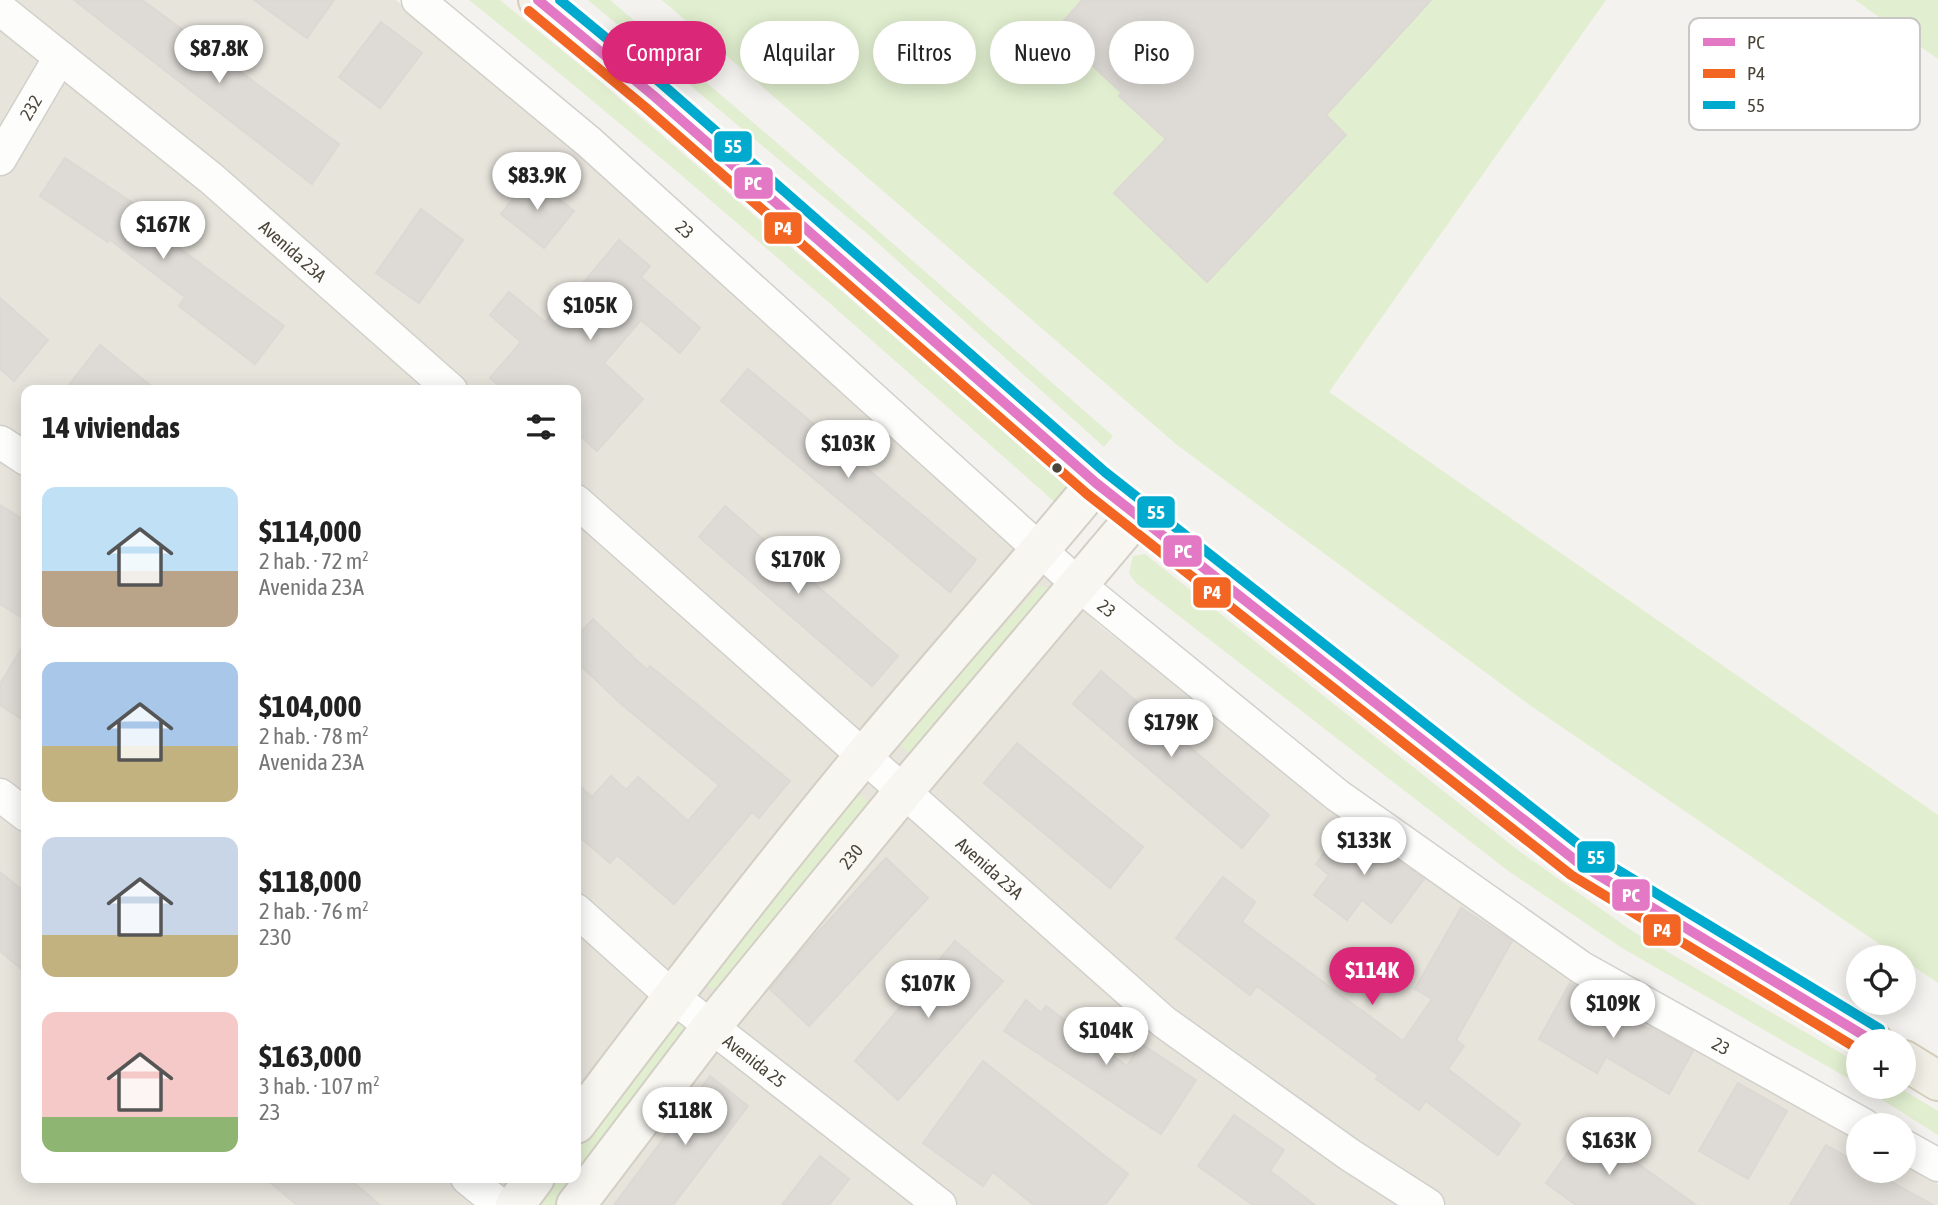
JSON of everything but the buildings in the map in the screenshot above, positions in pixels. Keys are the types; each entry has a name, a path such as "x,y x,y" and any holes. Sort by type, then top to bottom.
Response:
{"main road":[{"path":"538,0 654,96 1096,484 1580,864 1853,1029"},
{"path":"1916,1067 1938,1081"}],"street":[{"name":"23","path":"418,0 589,142 1079,585 1337,795 1582,968 1846,1115"},
{"name":"Avenida 23A","path":"0,9 212,179 445,385"},
{"name":"232","path":"0,159 60,57"},
{"path":"0,442 21,456"},
{"path":"581,1117 672,996 863,757 1096,484"},
{"name":"Avenida 23A","path":"581,505 1164,1022 1350,1155 1428,1205"},
{"name":"230","path":"576,1205 711,1027 903,792 1137,516"},
{"path":"0,795 21,811"},
{"name":"Avenida 25","path":"581,914 672,996 940,1205"},
{"path":"1916,1153 1938,1165"},
{"path":"473,1183 500,1205"},
{"path":"514,1205 531,1183"}],"shaded area":[{"path":"0,0 396,0 804,347 1099,625 1338,809 1846,1131 1846,1183 1916,1183 1916,1172 1938,1184 1938,1205 0,1205"}],"green space":[{"path":"469,0 500,0 596,78 1068,488 1057,504 693,185"},
{"path":"588,0 610,0 635,21 613,21"},
{"path":"662,0 1606,0 1329,392 1938,815 1938,983 1916,968 1916,945 1881,945 1531,706 1177,445 759,84 859,84 859,21 740,21 740,67 726,55 726,21 686,21"},
{"path":"1855,0 1938,0 1938,59 1920,46 1920,18 1880,18"},
{"path":"688,84 708,84 811,172 1113,436 1104,447 870,236"},
{"path":"1145,554 1519,851 1632,931 1846,1056 1846,1077 1622,948 1507,870 1135,582 1129,573 1133,556"},
{"path":"1044,586 1048,589 1046,596 917,752 909,753 902,747 903,739 1038,587"},
{"path":"861,796 867,800 866,807 721,988 713,989 707,986 709,978 852,797"},
{"path":"671,1017 684,1022 684,1031 581,1168 581,1142"},
{"path":"1916,1098 1938,1111 1938,1135 1916,1121 1916,1113 1903,1113 1881,1099"},
{"path":"551,1183 570,1183 554,1205 535,1205"}],"transit line":[{"name":"PC","path":"538,0 654,96 1096,483 1580,864 1853,1029"},
{"name":"55","path":"560,0 663,85 1105,472 1588,852 1880,1029"},
{"name":"P4","path":"529,11 645,107 1087,494 1571,875 1846,1042"}]}
